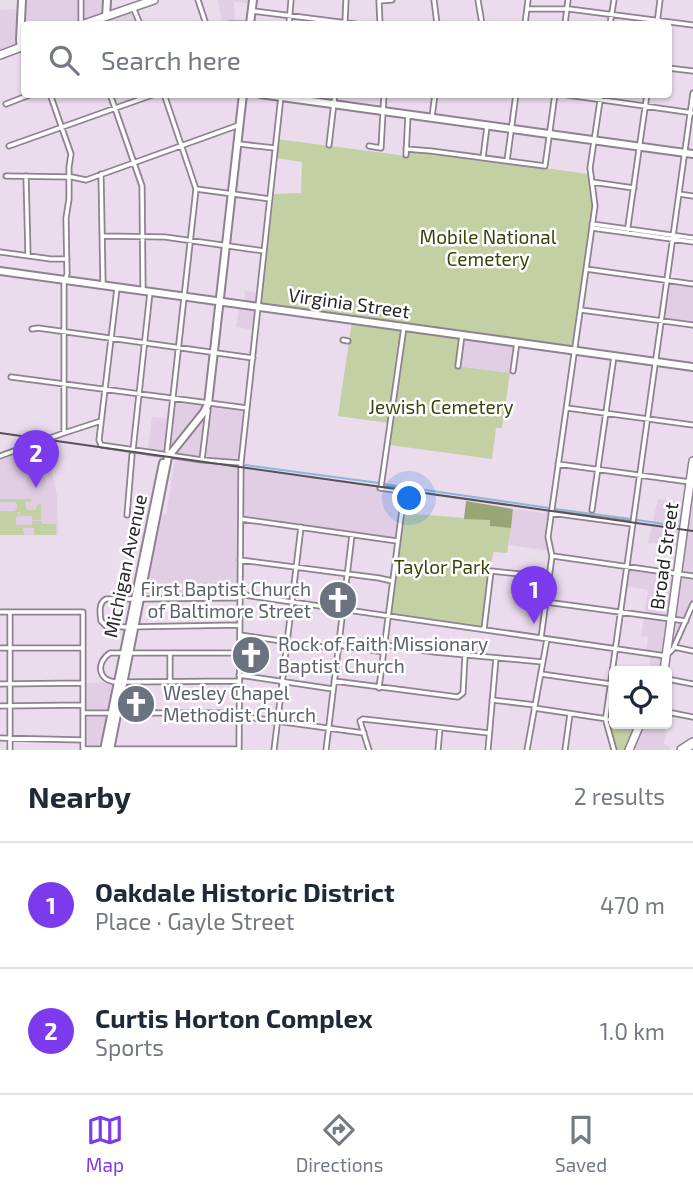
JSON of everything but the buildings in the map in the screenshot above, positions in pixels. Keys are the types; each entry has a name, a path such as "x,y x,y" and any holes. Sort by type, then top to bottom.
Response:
{"highway":[{"path":"682,750 693,743"}],"main road":[{"path":"93,21 153,0"},
{"path":"0,55 21,48"},
{"name":"Broad Street","path":"665,666 693,461"},
{"path":"629,750 638,729"}],"street":[{"path":"21,42 22,0"},
{"path":"81,0 84,21"},
{"path":"106,17 107,0"},
{"path":"198,0 205,21"},
{"path":"249,21 253,0"},
{"path":"289,21 291,0"},
{"path":"345,21 346,0"},
{"path":"380,21 379,1 392,0"},
{"path":"434,0 437,21"},
{"path":"478,0 482,21"},
{"path":"525,21 528,0"},
{"path":"565,21 568,0"},
{"path":"611,21 614,0"},
{"path":"657,21 660,0"},
{"path":"133,7 138,21"},
{"path":"527,9 566,9 651,21"},
{"path":"251,11 324,21"},
{"path":"672,23 693,25"},
{"path":"672,68 693,71"},
{"path":"614,666 693,93"},
{"path":"6,104 22,98"},
{"path":"51,98 71,154 66,218 64,433"},
{"path":"111,98 142,190 142,237 147,292 145,343 127,515"},
{"path":"9,146 144,98"},
{"path":"165,98 196,189 167,454"},
{"name":"Michigan Avenue","path":"167,454 204,418 208,404 243,98"},
{"path":"0,612 83,612 83,749 239,750 242,463 281,98"},
{"path":"293,98 693,154"},
{"path":"329,145 335,98"},
{"path":"369,146 381,148 384,98"},
{"path":"432,118 434,98"},
{"path":"507,161 516,98"},
{"path":"406,149 545,166 554,98"},
{"path":"541,638 552,556 548,539 551,513 596,201 590,168 600,98"},
{"path":"605,98 692,113"},
{"path":"628,231 646,98"},
{"path":"406,155 408,115"},
{"path":"6,176 69,177 86,180 240,124"},
{"path":"483,158 487,126"},
{"path":"237,144 275,148"},
{"path":"101,174 103,286"},
{"path":"26,176 28,255"},
{"path":"592,181 634,188"},
{"path":"196,189 270,199"},
{"path":"679,194 693,196"},
{"path":"592,226 693,240"},
{"path":"103,236 190,240 264,251"},
{"path":"0,252 67,259"},
{"path":"586,270 693,284"},
{"name":"Virginia Street","path":"0,271 693,367"},
{"path":"117,288 100,442 104,446 132,452 242,463"},
{"path":"580,310 693,326"},
{"path":"379,688 404,494 402,491 380,488 404,327"},
{"path":"32,329 253,358"},
{"path":"458,366 462,335"},
{"path":"513,371 517,342"},
{"path":"592,510 614,356"},
{"path":"11,377 247,408"},
{"name":"Michigan Avenue","path":"110,749 114,713 167,454 208,404"},
{"path":"566,408 693,425"},
{"path":"202,460 204,418"},
{"path":"0,456 102,421"},
{"path":"558,464 690,482"},
{"path":"551,513 633,524"},
{"path":"241,522 301,527 397,541"},
{"path":"274,750 301,527"},
{"path":"326,750 352,535"},
{"path":"552,556 693,576"},
{"path":"240,560 392,581"},
{"path":"484,629 491,571 550,578"},
{"path":"240,625 106,626 101,621 101,602 106,599 240,596 666,656 674,647 691,615 693,604"},
{"path":"546,602 686,621"},
{"path":"10,612 10,750"},
{"path":"240,635 384,652"},
{"path":"527,750 547,639"},
{"path":"385,645 543,662"},
{"path":"674,647 693,651"},
{"path":"0,648 83,648"},
{"path":"240,653 110,653 103,660 102,676 108,682 239,678 332,689"},
{"path":"170,653 170,682"},
{"path":"334,681 458,697 462,695 465,655"},
{"path":"488,750 496,658"},
{"path":"541,674 609,684"},
{"path":"672,679 693,684"},
{"path":"0,684 83,683"},
{"path":"609,698 606,719 614,750"},
{"path":"492,700 609,719"},
{"path":"0,706 83,705"},
{"path":"83,713 239,714 364,733"},
{"path":"672,713 693,717"},
{"path":"565,750 570,714"},
{"path":"369,750 360,721 363,719 489,733"},
{"path":"438,750 440,728"},
{"path":"0,738 83,740"}],"shaded area":[{"path":"23,0 106,0 105,14 131,5 137,21 21,21 21,46 0,52 0,10 22,9"},
{"path":"218,0 251,0 250,3 234,2 235,21 222,21"},
{"path":"668,282 693,286 693,324 663,320"},
{"path":"245,291 259,293 254,330 236,327 240,303 244,304"},
{"path":"463,336 514,343 510,373 459,366"},
{"path":"172,398 245,407 240,468 402,492 396,538 241,515 240,596 140,599 157,515 166,514 175,460 147,456 152,417 169,419"},
{"path":"46,443 57,496 58,535 0,535 0,460"},
{"path":"693,486 693,607 667,666 649,666 651,652 646,651 648,637 641,636 648,590 625,586 627,567 675,574 679,546 648,543 658,499 690,504"},
{"path":"513,509 551,514 547,537 550,551 509,545"},
{"path":"118,682 104,750 83,750 83,683"},
{"path":"638,729 666,729 664,744 671,748 668,750 629,750"}],"green space":[{"name":"Mobile National Cemetery","path":"276,139 407,156 408,151 429,152 588,174 593,200 573,348 261,305 274,194 301,193 302,162 276,158"},
{"path":"352,322 402,329 388,423 338,416"},
{"name":"Jewish Cemetery","path":"406,330 460,337 456,366 510,373 502,428 496,428 492,459 390,445"},
{"path":"0,499 31,499 31,502 25,502 27,510 36,510 37,505 41,504 41,520 32,520 32,516 20,516 20,512 13,512 19,513 16,525 32,525 32,521 56,524 56,535 34,535 34,528 23,528 24,535 0,535 0,511 10,513 17,509 17,505 15,502 0,502"},
{"path":"466,501 513,509 511,528 490,526 490,520 464,519"},
{"name":"Taylor Park","path":"402,513 490,520 490,526 511,528 507,553 493,552 483,628 388,616"},
{"path":"610,729 635,729 626,750 615,750"}],"waterway":[{"path":"245,465 379,483"},
{"path":"384,484 549,508"},
{"path":"555,509 631,519"},
{"path":"637,520 678,526"}],"railway":[{"path":"0,433 693,531"}],"place":[{"name":"Curtis Horton Complex","path":"36,488"},
{"name":"First Baptist Church of Baltimore Street","path":"338,600"},
{"name":"Oakdale Historic District","path":"534,624"},
{"name":"Rock of Faith Missionary Baptist Church","path":"251,655"},
{"name":"Wesley Chapel Methodist Church","path":"136,704"}]}
